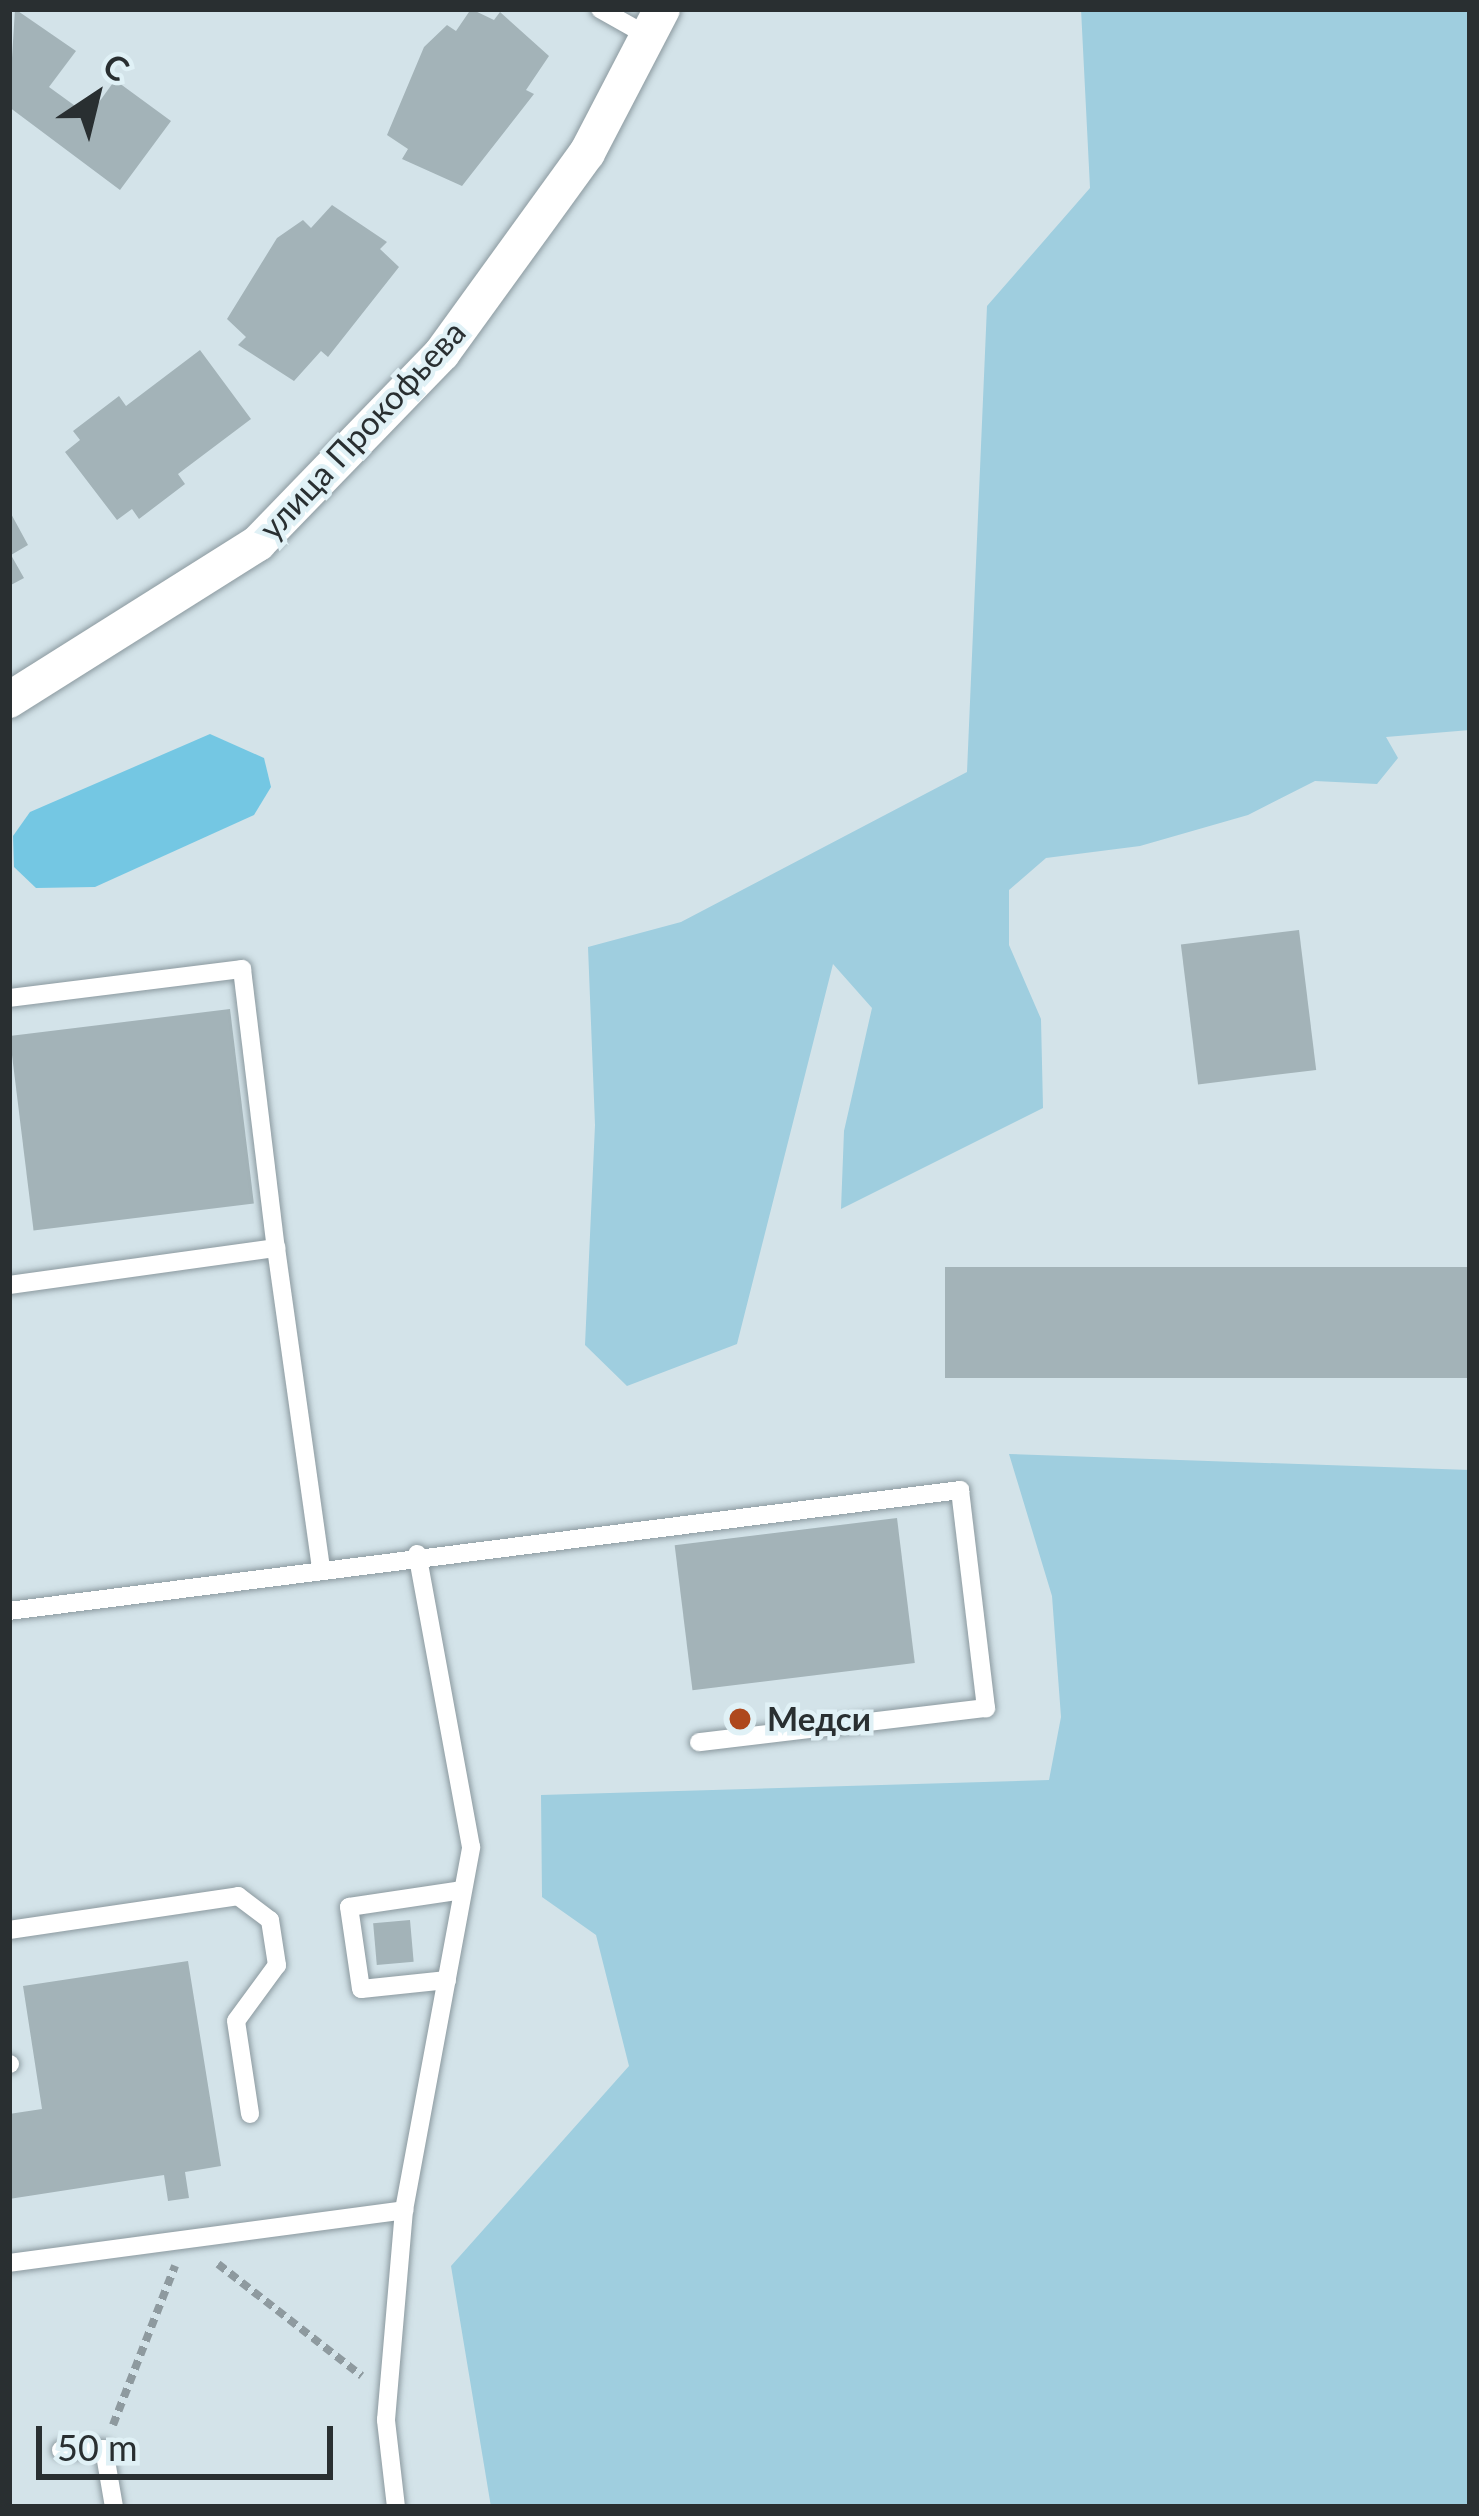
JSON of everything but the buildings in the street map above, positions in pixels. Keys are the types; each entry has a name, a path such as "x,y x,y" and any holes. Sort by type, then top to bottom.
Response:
{"street":[{"name":"улица Прокофьева","path":"9,700 257,543 442,353 587,153 655,23"}],"lane":[{"path":"600,9 655,23"},
{"path":"9,998 242,970 321,1568"},
{"path":"9,1285 276,1248"},
{"path":"9,1611 417,1554 959,1490 986,1708 699,1742"},
{"path":"396,2507 388,2396 404,2210 471,1847 417,1554"},
{"path":"447,1980 361,1989 349,1906 463,1890"},
{"path":"9,1930 238,1896 270,1919 277,1965 236,2021 250,2114"},
{"path":"9,2263 404,2210"},
{"path":"61,2450 104,2449 114,2507"}],"path":[{"path":"104,2449 186,2239 388,2396"}],"shaded area":[{"path":"1081,9 1470,9 1470,730 1386,737 1398,758 1377,784 1315,781 1248,815 1140,846 1046,858 1009,890 1009,945 1041,1019 1043,1108 841,1209 844,1131 872,1008 833,964 737,1344 627,1386 585,1345 595,1125 588,947 681,922 967,772 987,306 1090,188"},
{"path":"210,734 264,758 271,787 254,815 95,887 36,888 14,867 13,836 30,812"},
{"path":"1009,1454 1470,1470 1470,2507 491,2507 451,2266 629,2066 596,1935 542,1897 541,1795 1049,1780 1061,1717 1052,1596"}],"place":[{"name":"Медси","path":"740,1719"}]}
